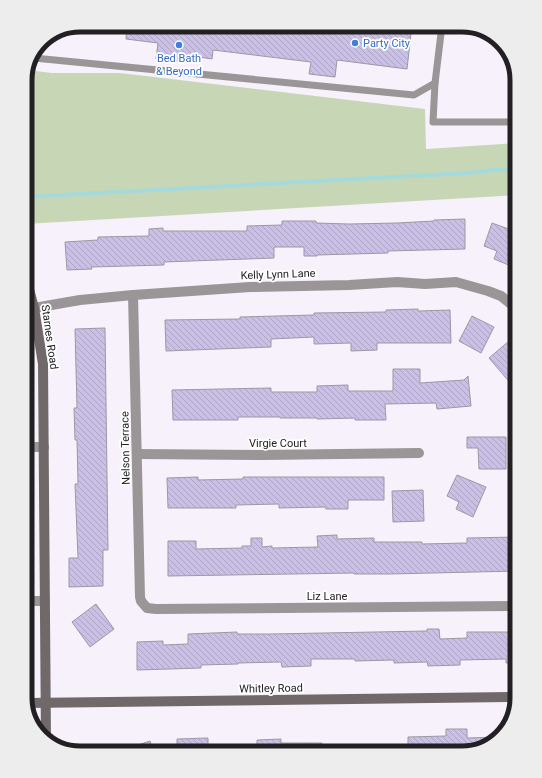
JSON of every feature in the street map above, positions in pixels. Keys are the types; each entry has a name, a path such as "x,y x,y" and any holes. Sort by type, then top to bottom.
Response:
{"street":[{"name":"Kelly Lynn Lane","path":"34,308 80,300 133,295 250,287 349,285 397,282 425,284 456,282 501,296 510,303"},
{"name":"Nelson Terrace","path":"133,295 141,601"},
{"name":"Starnes Road","path":"32,300 43,364 46,732"},
{"path":"32,447 44,447"},
{"name":"Virgie Court","path":"137,454 263,455 419,453"},
{"path":"32,601 45,601"},
{"name":"Liz Lane","path":"141,601 147,608 156,609 510,606"},
{"name":"Whitley Road","path":"32,703 510,697"}],"lane":[{"path":"441,32 435,83 433,122 510,122"},
{"path":"37,58 414,95 435,83"}],"green space":[{"path":"33,71 52,73 120,73 425,109 426,149 510,143 510,195 32,224 32,77"}],"building":[{"path":"126,32 411,32 407,69 337,60 335,77 309,74 311,62 213,50 212,59 186,55 186,62 156,59 158,43 126,39"},
{"path":"465,219 465,249 388,251 388,253 304,256 304,247 274,247 274,258 164,262 164,265 91,267 92,269 67,270 65,242 98,240 98,237 149,236 149,229 163,228 163,231 247,231 247,226 282,225 282,221 316,221 316,223 349,224"},
{"path":"492,223 510,229 510,266 494,259 497,251 484,246"},
{"path":"418,309 418,311 450,310 451,343 377,343 377,350 351,351 351,343 314,344 314,337 271,339 271,347 166,351 165,320 240,319 240,317 314,315 314,313 386,312 386,310"},
{"path":"472,316 494,327 481,353 459,341"},
{"path":"105,328 108,550 103,550 103,586 69,587 69,558 78,558 75,484 78,484 77,440 75,440 74,408 77,408 75,329"},
{"path":"509,341 510,383 489,358"},
{"path":"393,369 420,369 420,383 464,380 468,376 471,406 437,409 436,403 385,404 386,420 355,420 355,418 317,419 238,417 238,420 173,420 172,390 271,388 271,392 317,392 317,386 348,385 348,391 393,391"},
{"path":"467,437 506,437 506,469 479,469 478,448 467,448"},
{"path":"457,475 486,487 473,517 456,509 459,502 447,496"},
{"path":"198,477 198,480 243,479 243,477 384,477 384,500 348,500 348,509 326,509 325,507 279,508 279,504 236,505 236,508 168,508 167,478"},
{"path":"423,490 424,521 393,522 392,491"},
{"path":"337,535 337,539 374,538 374,542 422,542 422,544 467,543 467,538 510,537 510,571 168,576 168,541 196,541 196,549 242,548 242,546 251,546 251,538 262,538 262,547 318,547 317,536"},
{"path":"96,604 114,629 90,647 72,622"},
{"path":"427,629 439,629 440,639 467,638 467,632 510,632 510,663 506,663 506,659 460,660 460,665 428,666 427,662 394,663 394,660 355,661 355,659 311,659 311,666 282,667 281,662 201,665 201,668 137,670 137,642 163,641 163,645 188,644 188,634 237,632 237,634 271,634 427,631"},
{"path":"446,729 467,729 467,738 489,737 486,740 468,746 408,746 408,737 446,736"},
{"path":"208,738 208,746 177,746 177,739"},
{"path":"281,739 281,743 322,743 322,746 257,746 257,740"},
{"path":"150,741 152,746 135,746"}],"waterway":[{"path":"32,197 510,170"}],"place":[{"name":"Party City","path":"355,43"},
{"name":"Bed Bath & Beyond","path":"179,45"}]}
